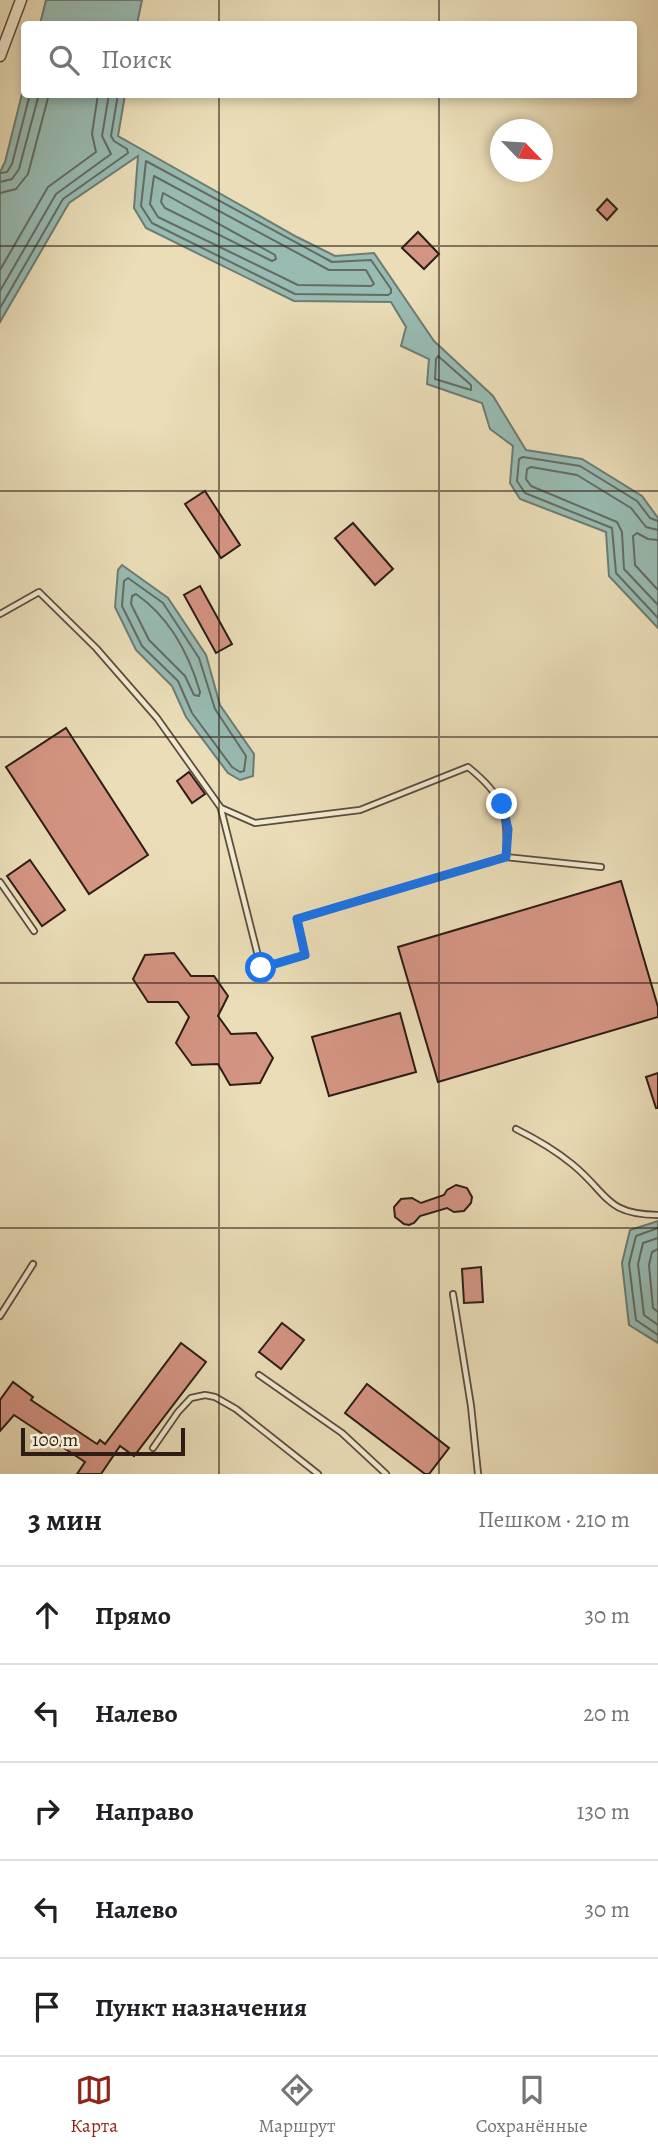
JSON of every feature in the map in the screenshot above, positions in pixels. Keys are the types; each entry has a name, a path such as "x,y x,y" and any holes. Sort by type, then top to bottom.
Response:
{"street":[{"path":"0,56 21,0"}],"lane":[{"path":"0,614 39,592 96,648 157,718 220,808 261,968 305,955 297,919 506,857 601,867"},
{"path":"220,808 255,824 360,810 468,767 486,782 502,804 508,829 506,857"},
{"path":"0,882 34,931"},
{"path":"516,1129 548,1145 574,1165 608,1202 618,1209 635,1214 658,1215"},
{"path":"0,1317 33,1264"},
{"path":"453,1294 471,1406 478,1474"},
{"path":"259,1376 342,1433 386,1474"},
{"path":"153,1448 191,1398 205,1395 215,1397 236,1409 318,1474"}],"water":[{"path":"46,0 142,0 138,21 41,21"},
{"path":"21,98 124,98 118,136 335,256 374,253 434,341 493,396 526,450 582,459 642,496 658,518 658,628 609,576 606,532 520,499 510,483 513,446 490,429 482,403 427,384 429,359 401,346 406,327 391,302 294,301 146,228 134,208 138,156 69,203 0,322 0,172"},
{"path":"122,565 168,598 206,655 220,705 254,754 253,776 240,780 228,773 186,717 172,686 136,650 115,607 118,570"},
{"path":"658,1221 658,1343 629,1325 622,1263 630,1230"}],"building":[{"path":"607,199 617,209 607,220 597,210"},
{"path":"418,232 439,254 424,269 402,248"},
{"path":"205,491 240,545 221,558 185,504"},
{"path":"353,523 393,569 375,585 335,538"},
{"path":"200,586 232,644 216,653 184,595"},
{"path":"66,728 148,855 89,894 6,767"},
{"path":"189,772 205,794 192,803 177,781"},
{"path":"30,860 65,910 42,926 7,876"},
{"path":"621,881 658,1007 658,1017 438,1082 398,947"},
{"path":"174,953 191,976 214,976 228,996 218,1016 231,1034 256,1033 273,1058 260,1083 230,1085 218,1064 192,1065 176,1043 189,1017 178,1002 148,1002 133,979 145,955"},
{"path":"400,1013 416,1072 329,1096 312,1037"},
{"path":"658,1073 658,1108 656,1108 646,1077"},
{"path":"456,1185 467,1188 472,1197 471,1203 464,1211 454,1212 447,1208 420,1216 409,1225 395,1217 394,1207 401,1199 412,1198 421,1203 444,1195"},
{"path":"481,1267 483,1302 464,1303 462,1269"},
{"path":"282,1323 304,1340 281,1369 259,1352"},
{"path":"181,1343 206,1362 134,1456 120,1446 101,1474 77,1474 85,1462 14,1415 0,1431 0,1400 13,1382 33,1397 31,1400 97,1444 100,1440 105,1444"},
{"path":"367,1384 449,1448 429,1474 425,1474 345,1413"}],"route":[{"path":"261,968 305,955 297,919 506,857 508,829 502,804"}]}
